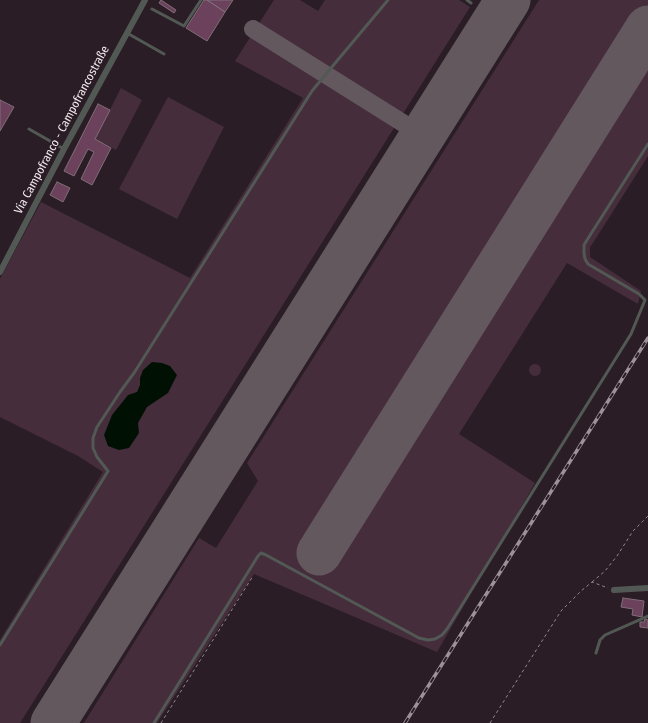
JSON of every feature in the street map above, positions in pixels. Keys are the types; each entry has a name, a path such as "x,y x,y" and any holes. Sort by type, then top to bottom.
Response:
{"street":[{"name":"Via Campofranco - Campofrancostraße","path":"0,272 64,149 145,0"},
{"path":"614,590 648,588"}],"lane":[{"path":"152,9 184,26 201,0"},
{"path":"0,644 108,471 97,457 93,448 93,438 97,427 134,373 312,91 388,0"},
{"path":"467,0 471,2"},
{"path":"127,33 164,54"},
{"path":"29,129 64,149"},
{"path":"154,723 261,553 419,638 428,640 435,639 442,635 631,334 645,300 639,294 588,264 585,259 584,245 648,144"},
{"path":"596,653 600,640 605,635 648,616"}],"path":[{"path":"490,723 561,611 581,591 605,571 617,556 633,531 648,516"},
{"path":"161,723 253,576"},
{"path":"592,582 614,590"}],"shaded area":[{"path":"274,0 300,0 318,11 325,0 459,0 470,7 20,723 0,723 0,640 103,472 78,456 0,417 0,279 41,202 190,278 303,98 235,61"},
{"path":"539,0 648,0 648,156 590,247 590,257 641,291 638,304 567,263 459,434 535,483 437,652 254,574 157,723 84,723 199,538 216,548 258,481 247,463"},
{"path":"121,88 142,100 116,150 95,139"},
{"path":"168,97 224,127 177,219 119,189"},
{"path":"152,362 170,366 177,375 168,393 147,407 138,423 139,433 129,448 119,450 108,446 104,435 112,415 128,395 137,392 143,370"},
{"path":"533,364 537,364 541,370 537,376 533,376 529,372 529,368"}],"building":[{"path":"161,0 176,10 174,13 159,3"},
{"path":"204,0 207,0 225,12 207,41 186,28"},
{"path":"207,0 233,0 225,12"},
{"path":"0,100 14,107 0,131"},
{"path":"98,104 110,110 95,139 111,148 92,185 81,179 94,152 88,149 74,176 64,171"},
{"path":"57,182 70,188 63,202 50,195"},
{"path":"623,598 644,601 642,617 632,615 633,609 621,607"},
{"path":"645,619 648,620 648,628 640,627 640,622 644,622"}],"taxiway":[{"path":"253,29 422,135"}],"runway":[{"path":"53,723 508,0"},
{"path":"319,553 648,28"}],"railway":[{"path":"405,723 648,338"}]}
